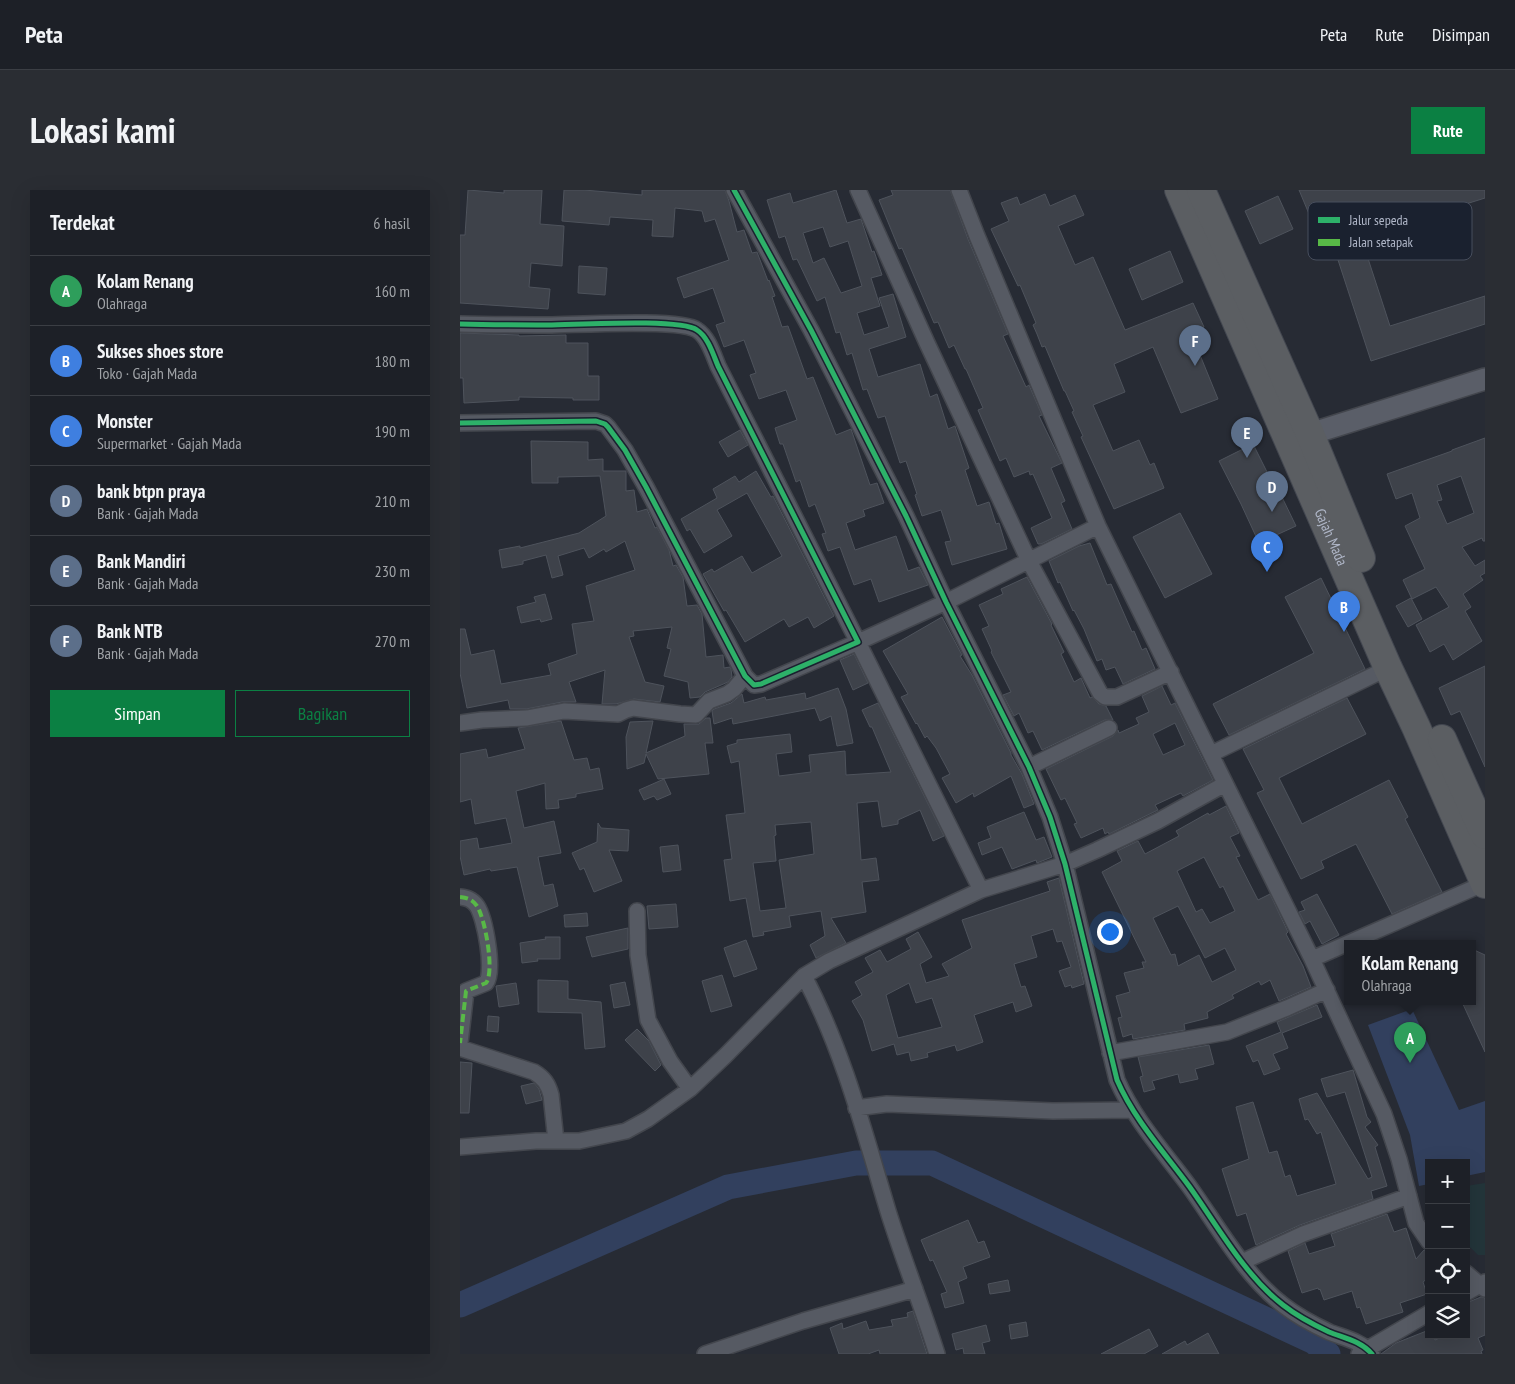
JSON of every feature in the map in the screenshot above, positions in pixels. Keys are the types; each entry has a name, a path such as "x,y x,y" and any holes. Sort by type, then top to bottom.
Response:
{"highway":[{"name":"Gajah Mada","path":"1179,190 1388,668 1485,883"},
{"name":"Gajah Mada","path":"1201,190 1310,434 1401,652 1485,835"}],"main road":[{"path":"1310,434 1485,379"}],"street":[{"path":"734,190 811,330 902,507 946,602 1029,766 1050,817 1064,864 1116,1080 1132,1110 1242,1262 1282,1304 1306,1321 1366,1352 1425,1315"},
{"path":"858,190 926,343 1029,560 1102,696 1117,697 1171,672"},
{"path":"960,190 1098,526 1312,959 1388,1125 1416,1223 1425,1236"},
{"path":"460,324 680,324 697,329 708,342 718,366 981,890"},
{"path":"460,423 596,421 605,424 625,450 746,676 754,685 761,684 946,602 1098,526"},
{"path":"1211,754 1388,668"},
{"path":"460,723 527,718 564,712 618,714 633,708 694,715 699,713 709,701 734,689 746,676"},
{"path":"1029,766 1109,728"},
{"path":"460,1146 536,1141 579,1141 626,1131 648,1119 690,1089 804,976 893,930 981,890 1064,864 1158,821 1225,784"},
{"path":"1356,940 1485,883"},
{"path":"460,897 470,898 482,915 486,929 490,975 486,983 466,991 460,1043"},
{"path":"637,911 638,955 648,1020 670,1061 690,1089"},
{"path":"1312,959 1344,945"},
{"path":"804,976 829,1028 849,1080 888,1212 937,1354"},
{"path":"1110,1053 1227,1032 1327,990"},
{"path":"460,1048 534,1072 542,1078 552,1095 556,1141"},
{"path":"856,1108 888,1104 1053,1112 1132,1110"},
{"path":"1242,1262 1303,1234 1409,1196"},
{"path":"1470,1276 1484,1285"},
{"path":"1470,1291 1484,1285"},
{"path":"705,1354 802,1321 915,1289"}],"shaded area":[{"path":"1485,1183 1485,1255 1478,1255 1470,1247 1470,1185"}],"water":[{"path":"1412,1009 1459,1110 1485,1101 1485,1172 1470,1175 1470,1159 1425,1159 1425,1185 1419,1186 1410,1135 1368,1025"}],"building":[{"path":"468,190 504,193 504,190 542,190 540,224 564,226 562,266 531,263 529,287 550,289 548,309 460,303 460,235 465,235"},
{"path":"564,190 642,195 642,190 725,190 737,232 744,230 752,253 757,252 775,296 772,297 782,327 788,326 807,379 813,377 836,435 851,429 870,485 877,483 884,503 863,510 865,516 846,523 855,550 896,536 908,571 919,567 928,585 879,602 871,579 854,585 840,547 828,551 822,534 826,533 815,504 809,507 800,480 796,482 783,444 780,444 775,428 797,420 786,390 759,399 750,375 756,373 744,340 724,347 716,325 725,322 713,288 684,298 677,278 729,260 715,219 705,222 702,211 675,208 673,237 652,236 653,220 610,217 609,225 562,221"},
{"path":"836,190 847,223 861,219 882,275 871,278 880,306 857,313 864,335 889,327 879,298 893,294 906,337 869,349 878,377 920,364 930,397 937,394 948,429 955,426 969,468 965,470 977,506 989,502 996,524 999,523 1007,549 952,565 945,542 951,541 941,510 922,516 906,461 900,463 885,416 878,418 867,389 863,390 852,353 847,355 840,332 836,333 825,297 817,301 797,259 793,260 785,236 779,238 767,200 790,193 793,203","holes":["823,227 830,247 848,241 862,286 841,293 824,258 813,263 803,233"]},
{"path":"891,190 950,190 968,239 1008,334 1003,336 1026,387 1029,385 1042,415 1039,416 1062,463 1051,468 1065,501 1061,503 1072,529 1041,544 1038,544 1031,528 1052,518 1033,474 1030,475 1029,471 1014,477 1006,458 1000,461 978,410 983,408 966,369 954,345 949,348 938,322 934,323 902,248 899,249 879,200 893,195"},
{"path":"1299,190 1485,190 1485,198 1472,202 1308,202 1308,211"},
{"path":"1045,194 1050,206 1075,195 1084,215 1058,226 1075,265 1093,257 1125,330 1193,303 1204,327 1191,333 1218,399 1181,413 1153,347 1114,364 1125,392 1093,405 1113,451 1139,440 1150,465 1154,463 1164,488 1114,509 1081,437 1083,436 1072,412 1074,411 1045,346 1042,347 1033,325 1036,323 1020,285 1018,286 991,229 1009,221 1001,203 1017,197 1020,205"},
{"path":"1278,196 1293,229 1260,244 1245,211"},
{"path":"1170,251 1183,282 1142,300 1129,269"},
{"path":"1338,260 1368,260 1390,326 1485,296 1485,324 1371,361"},
{"path":"579,266 607,268 605,295 578,293"},
{"path":"460,333 519,336 566,335 566,343 588,343 588,376 599,376 599,400 519,397 519,400 464,403 463,378 460,378"},
{"path":"740,430 748,445 728,457 719,442"},
{"path":"1485,438 1485,541 1482,538 1462,547 1475,566 1485,560 1485,573 1480,576 1483,580 1463,594 1471,607 1465,611 1482,641 1453,660 1444,644 1430,652 1416,625 1449,607 1436,587 1412,599 1403,580 1425,569 1405,526 1420,518 1412,493 1396,499 1387,474","holes":["1461,476 1474,513 1447,524 1437,501 1442,500 1437,485"]},
{"path":"531,441 588,442 588,460 603,459 603,471 626,471 626,491 634,490 637,512 647,509 655,528 657,527 669,550 673,566 676,565 683,577 687,606 697,605 702,614 706,657 723,655 724,668 730,667 731,669 732,677 728,682 705,692 700,697 690,698 688,682 664,676 671,649 667,648 672,627 633,631 634,636 629,637 645,682 664,686 660,702 634,699 616,704 602,704 605,670 569,682 576,702 562,702 526,709 510,709 508,700 467,708 460,673 460,629 465,629 471,655 494,650 501,684 551,675 548,664 577,654 572,624 594,621 586,586 635,570 625,541 606,552 604,549 589,558 584,548 558,556 563,575 552,578 546,555 523,561 523,564 502,568 499,550 520,546 520,548 579,533 606,516 600,476 558,477 558,483 532,483"},
{"path":"1253,444 1296,526 1259,543 1219,461"},
{"path":"756,471 771,497 773,496 834,616 814,628 808,617 789,627 784,619 745,642 726,610 724,611 703,574 712,569 714,572 742,556 752,573 782,556 747,493 717,510 732,536 704,553 690,529 687,531 681,519 717,498 713,489 735,476 739,482"},
{"path":"1180,513 1212,574 1165,598 1133,537"},
{"path":"1090,543 1107,585 1111,584 1132,632 1134,631 1142,650 1146,648 1155,669 1123,684 1115,667 1106,670 1102,659 1097,661 1084,629 1073,611 1060,582 1058,583 1049,561 1079,546"},
{"path":"1027,577 1052,624 1064,652 1061,654 1074,682 1081,678 1090,698 1092,697 1099,704 1106,706 1113,720 1105,720 1042,750 1033,731 1028,733 1019,713 1014,716 1003,695 1011,692 982,629 989,626 979,605 1003,594 1001,589"},
{"path":"1321,578 1365,669 1229,735 1213,704 1314,653 1285,597"},
{"path":"545,594 552,619 541,622 540,619 521,623 517,607 536,602 534,597"},
{"path":"1411,598 1422,619 1408,627 1396,606"},
{"path":"942,617 962,655 960,656 972,675 1022,774 1034,804 1024,808 1011,776 974,797 973,793 956,803 942,778 950,774 936,748 927,736 925,738 901,697 908,694 883,651"},
{"path":"854,654 868,683 853,690 840,660"},
{"path":"1485,666 1485,767 1460,711 1451,715 1439,688"},
{"path":"1162,686 1171,705 1175,703 1213,780 1183,796 1181,793 1155,805 1158,810 1109,834 1108,832 1105,834 1103,828 1081,838 1074,824 1077,823 1065,798 1061,800 1046,769 1113,736 1118,730 1119,733 1139,724 1136,718 1149,712 1142,696","holes":["1175,723 1185,745 1163,755 1153,734"]},
{"path":"838,688 846,709 853,743 837,746 831,716 820,721 815,708 733,724 732,718 714,724 712,711 731,703 742,694 744,703 765,697 766,700 805,693 806,699"},
{"path":"1347,698 1366,734 1279,778 1302,824 1389,780 1408,817 1405,819 1442,892 1392,914 1356,844 1321,861 1324,868 1301,879 1257,793 1264,790 1243,749"},
{"path":"878,703 944,836 933,841 920,810 898,820 898,824 882,827 878,801 857,803 861,860 876,858 879,880 862,882 866,912 831,918 846,943 816,958 810,945 825,936 821,911 789,916 791,927 763,932 764,935 753,937 746,898 730,901 724,860 732,859 726,815 745,813 739,761 731,763 727,746 737,743 737,740 790,734 792,752 776,754 779,776 811,772 809,755 845,751 846,775 891,772 872,727 870,727 862,710","holes":["811,822 814,854 779,860 786,908 760,911 753,863 776,861 775,825"]},
{"path":"706,718 710,718 713,743 705,743 709,774 658,779 646,754 644,763 627,769 626,737 630,722 653,721 646,753 685,736 684,724 699,724"},
{"path":"561,721 574,760 587,758 590,770 599,768 603,789 576,794 576,797 558,800 559,808 546,809 545,783 516,791 524,828 554,821 561,853 538,857 544,886 553,884 558,906 529,917 517,867 491,871 490,869 464,875 460,856 460,841 477,838 479,849 512,843 506,818 475,824 471,799 460,802 460,754 486,749 488,758 525,749 518,728"},
{"path":"664,779 671,794 657,800 654,796 644,800 639,790"},
{"path":"1226,806 1239,833 1230,837 1240,856 1236,857 1258,900 1270,894 1311,987 1279,1001 1270,980 1261,985 1259,981 1232,995 1234,998 1207,1012 1208,1018 1184,1024 1185,1030 1133,1039 1132,1034 1123,1037 1118,1018 1122,1017 1116,996 1130,992 1124,973 1144,968 1142,962 1146,962 1102,872 1122,861 1117,851 1138,841 1145,854 1179,836 1176,831 1208,813 1209,815","holes":["1204,857 1220,888 1223,886 1235,911 1210,923 1202,909 1196,912 1177,871","1178,906 1205,958 1225,948 1236,970 1212,982 1199,955 1178,966 1175,954 1171,955 1153,918"]},
{"path":"1024,812 1036,840 1044,837 1052,857 1037,863 1036,860 1012,869 1002,847 982,855 978,843 991,838 987,827"},
{"path":"598,823 601,828 629,830 628,851 609,850 622,881 594,892 584,868 580,870 572,853 597,842"},
{"path":"678,845 681,870 663,872 660,847"},
{"path":"1059,878 1084,984 1072,988 1071,985 1065,987 1059,971 1071,967 1062,941 1057,942 1053,929 1031,936 1037,957 1014,964 1021,987 1025,986 1032,1006 1016,1012 1013,1002 974,1015 983,1042 957,1051 955,1045 927,1053 928,1057 911,1061 909,1052 897,1055 894,1044 872,1051 863,1020 852,1001 862,995 855,982 873,972 865,958 880,950 887,962 911,949 906,939 918,932 932,957 920,964 926,983 949,976 942,964 972,948 962,920 1050,891 1047,882","holes":["909,983 916,1003 932,998 942,1027 898,1038 886,995"]},
{"path":"1317,894 1339,935 1322,944 1310,921 1305,924 1299,912 1305,910 1301,902"},
{"path":"676,904 678,927 649,929 647,906"},
{"path":"587,913 588,926 565,927 564,915"},
{"path":"628,928 628,949 592,957 586,937"},
{"path":"545,937 560,937 560,959 537,959 538,961 522,963 520,943 546,939"},
{"path":"746,940 757,969 734,977 724,948"},
{"path":"1476,951 1485,955 1485,1052 1463,1005 1476,1005"},
{"path":"722,975 732,1006 711,1012 702,981"},
{"path":"538,980 568,981 568,999 601,1002 605,1047 585,1049 582,1013 538,1012"},
{"path":"625,982 630,1005 614,1008 610,985"},
{"path":"516,983 519,1004 499,1007 496,986"},
{"path":"1317,1005 1322,1017 1282,1033 1288,1048 1273,1054 1280,1069 1264,1075 1258,1060 1253,1062 1246,1046 1281,1032 1277,1022"},
{"path":"488,1016 499,1017 498,1032 487,1031"},
{"path":"637,1029 649,1041 661,1065 655,1071 625,1040"},
{"path":"1209,1045 1214,1064 1195,1069 1198,1079 1180,1083 1178,1074 1152,1081 1155,1089 1144,1092 1140,1077 1143,1076 1138,1057"},
{"path":"460,1062 472,1063 469,1113 460,1113"},
{"path":"1353,1070 1367,1117 1371,1122 1365,1127 1378,1145 1375,1147 1387,1186 1371,1191 1373,1199 1300,1225 1256,1245 1246,1213 1237,1216 1222,1169 1249,1159 1236,1107 1253,1102 1269,1153 1277,1151 1285,1177 1290,1175 1297,1196 1336,1184 1321,1132 1317,1134 1308,1119 1305,1120 1299,1099 1317,1093 1368,1179 1372,1177 1345,1092 1327,1097 1321,1079"},
{"path":"534,1083 539,1089 542,1100 526,1104 521,1086"},
{"path":"1387,1214 1394,1232 1406,1228 1416,1259 1425,1250 1425,1280 1423,1282 1425,1295 1400,1303 1403,1312 1366,1324 1360,1307 1357,1308 1352,1291 1324,1300 1318,1288 1302,1293 1288,1251 1305,1243 1309,1254 1335,1246 1331,1234"},
{"path":"968,1220 978,1243 984,1241 990,1257 963,1267 967,1278 958,1282 964,1303 945,1308 941,1294 947,1292 933,1260 930,1261 921,1240"},
{"path":"1008,1280 1010,1291 990,1294 988,1284"},
{"path":"1481,1297 1485,1298 1485,1335 1478,1338 1483,1350 1481,1351 1482,1354 1381,1354 1396,1343 1425,1332 1425,1339 1470,1339 1470,1301"},
{"path":"913,1311 927,1354 880,1354 879,1350 868,1354 839,1354 830,1328 842,1323 843,1329 866,1321 869,1330 893,1326 891,1320 908,1317 907,1313"},
{"path":"1026,1322 1028,1336 1011,1339 1009,1325"},
{"path":"986,1325 990,1341 982,1343 985,1354 964,1354 963,1348 956,1350 952,1334"},
{"path":"1149,1329 1158,1346 1144,1354 1101,1354"},
{"path":"1208,1333 1219,1354 1162,1354 1185,1341 1187,1345"}],"waterway":[{"path":"460,1305 728,1187 856,1163 932,1163 1314,1342 1328,1354"}],"marked path":[{"path":"460,897 467,898 473,902 480,912 486,933 490,968 486,983 466,991 460,1043"}],"cycle path":[{"path":"734,190 811,330 906,516 946,602 1029,767 1050,817 1065,864 1117,1080 1124,1094 1150,1134 1256,1280 1294,1313 1329,1332 1358,1343 1372,1354"},
{"path":"460,324 650,323 687,326 701,333 710,346 718,366 858,642 761,684 754,685 745,676 625,450 605,424 596,421 460,423"}],"place":[{"name":"Bank NTB","path":"1195,366"},
{"name":"Bank Mandiri","path":"1247,458"},
{"name":"bank btpn praya","path":"1272,512"},
{"name":"Monster","path":"1267,572"},
{"name":"Sukses shoes store","path":"1344,632"},
{"name":"Kolam Renang","path":"1410,1063"}]}
